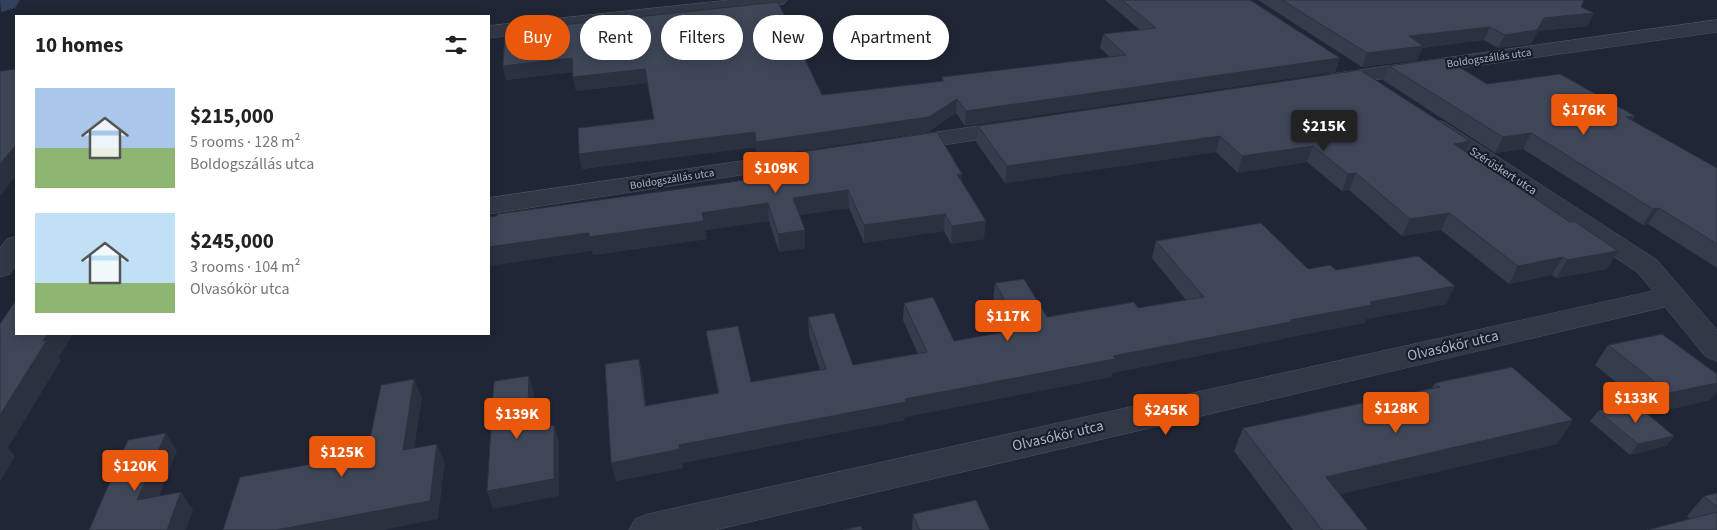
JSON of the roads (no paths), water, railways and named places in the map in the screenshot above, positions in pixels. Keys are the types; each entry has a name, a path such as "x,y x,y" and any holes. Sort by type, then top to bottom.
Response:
{"street":[{"path":"490,32 778,0"},
{"name":"Boldogszállás utca","path":"1309,84 1717,26"},
{"path":"1334,60 1383,92"},
{"name":"Szérűskert utca","path":"1416,114 1647,266 1674,296 1717,350"},
{"path":"884,147 1032,125"},
{"name":"Boldogszállás utca","path":"490,206 815,158"},
{"path":"0,268 15,246"},
{"path":"0,279 15,277"},
{"name":"Olvasókör utca","path":"648,530 1674,296"}]}
